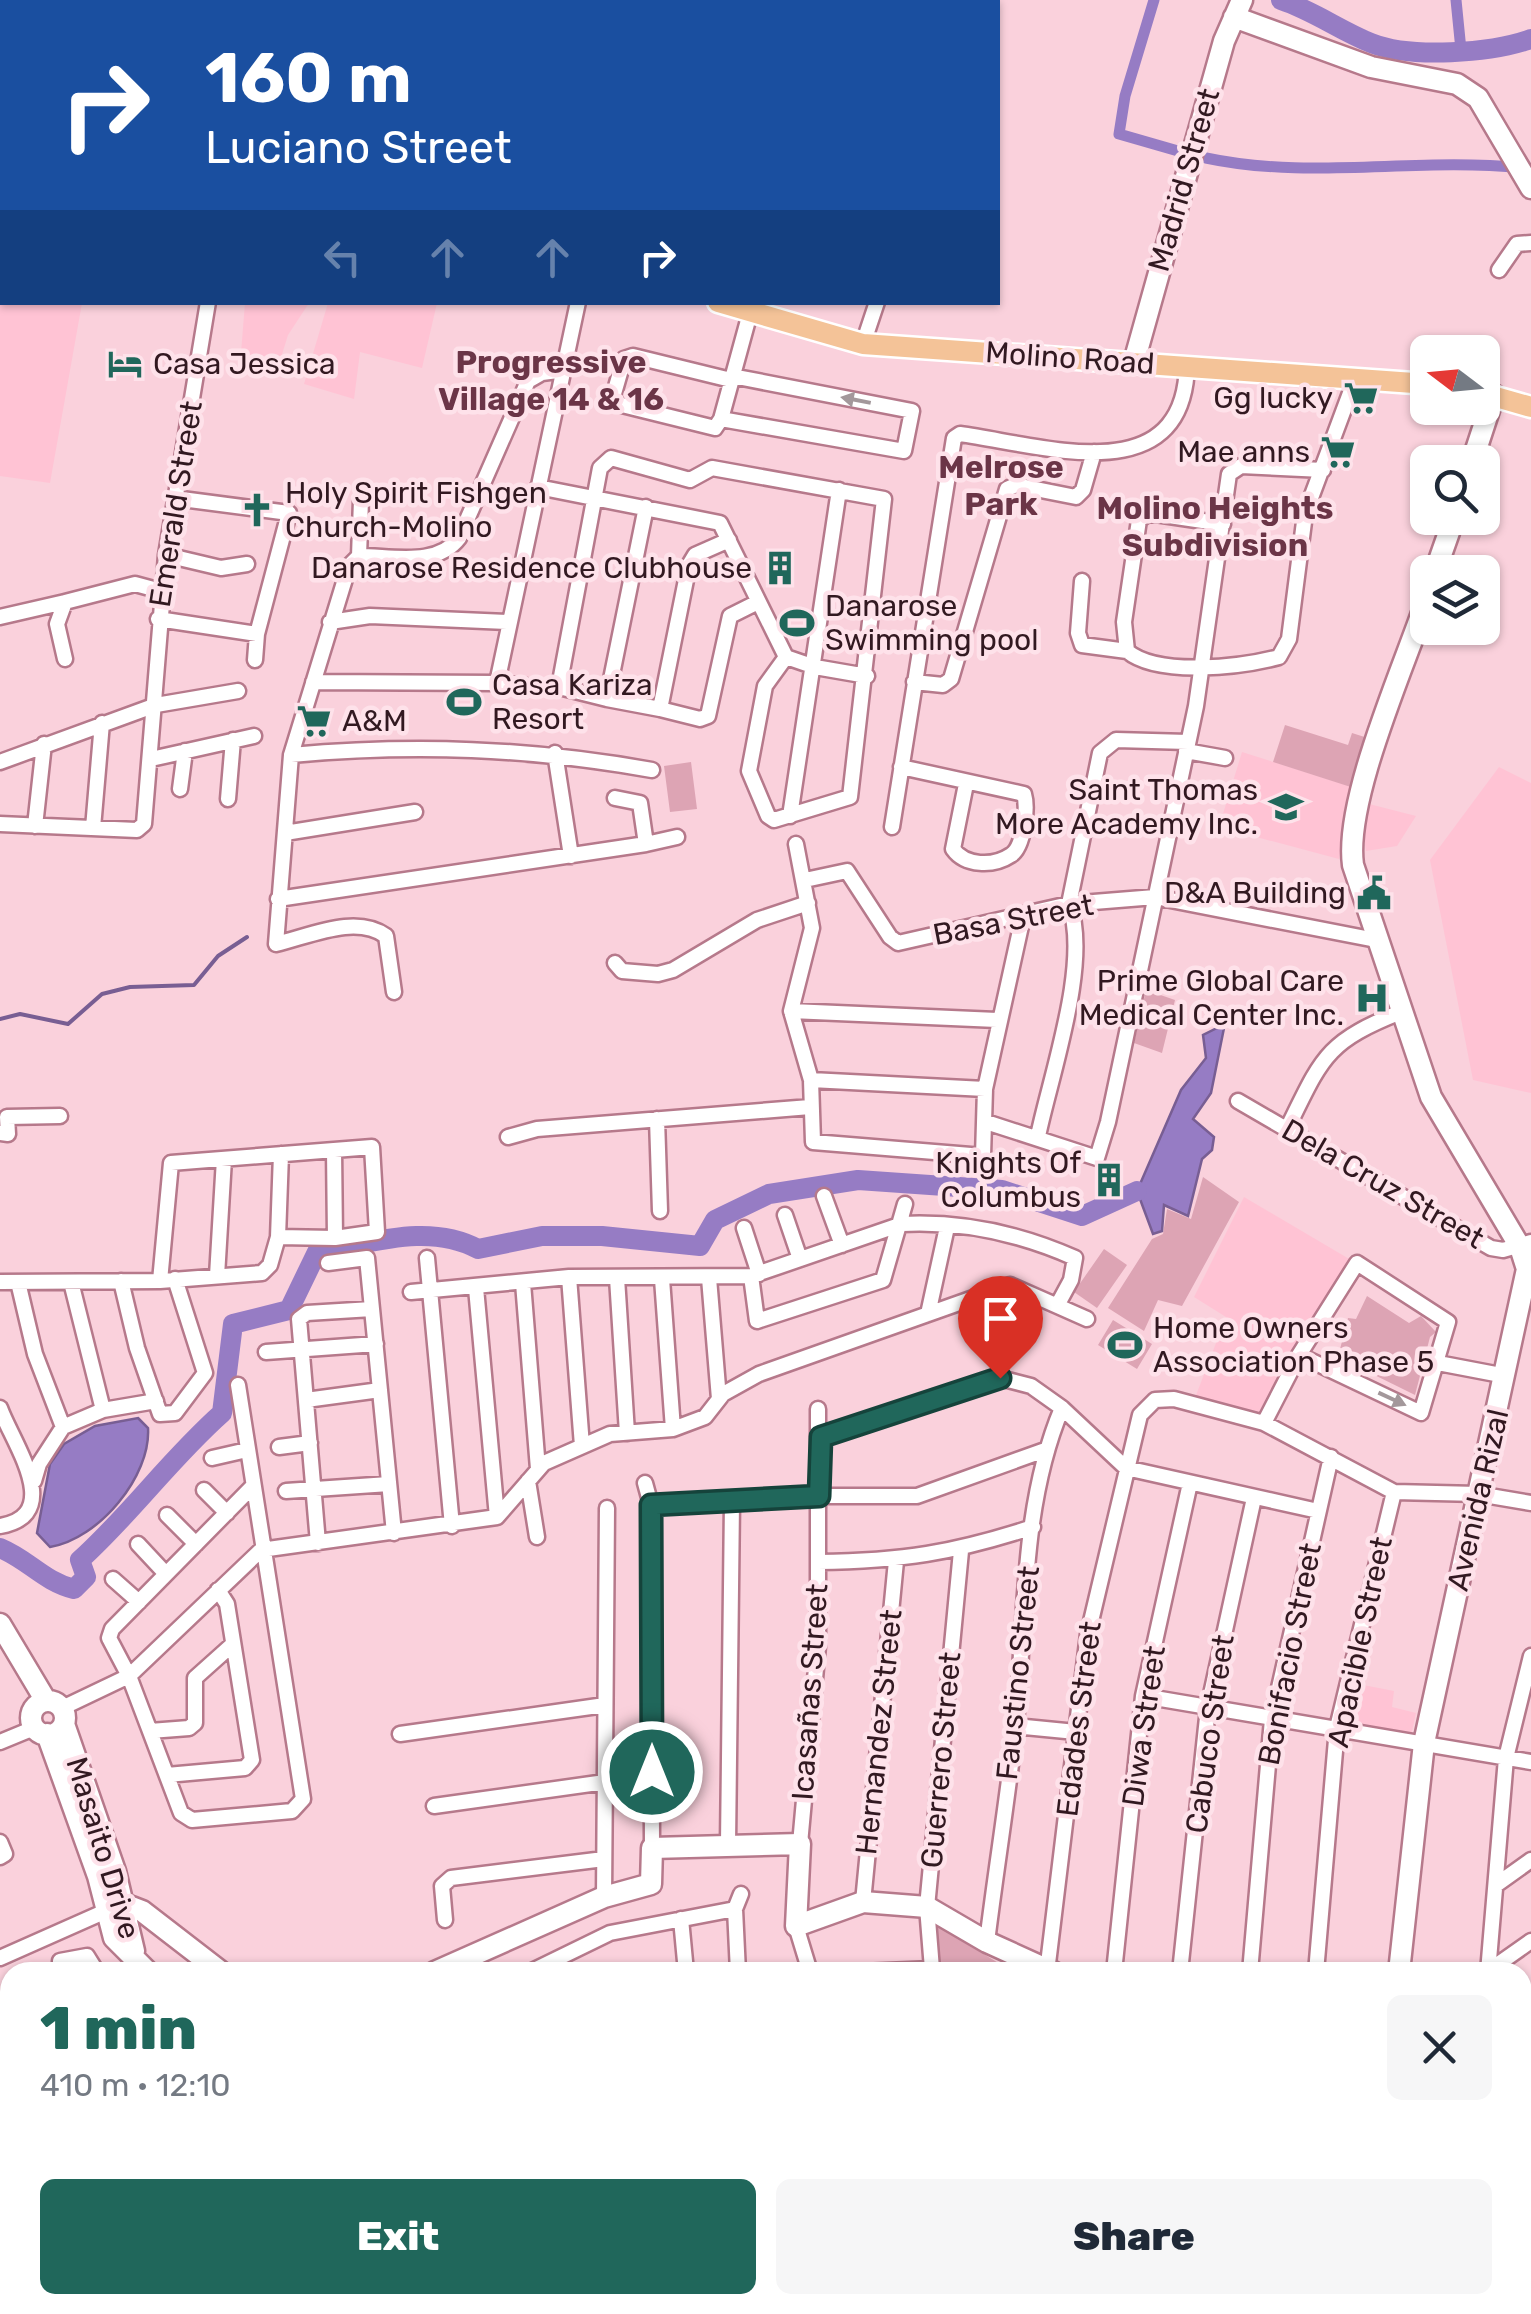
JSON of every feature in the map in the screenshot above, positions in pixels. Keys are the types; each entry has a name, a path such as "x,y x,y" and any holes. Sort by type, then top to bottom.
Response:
{"main road":[{"name":"Molino Road","path":"727,305 863,344 1410,382"},
{"path":"1500,398 1531,407"}],"street":[{"path":"1241,11 1371,67 1458,84 1478,98 1529,186"},
{"name":"Madrid Street","path":"1141,362 1154,300 1241,11"},
{"path":"1499,270 1517,244 1531,243"},
{"name":"Emerald Street","path":"94,828 142,828 156,706 153,688 158,619 174,498 207,305"},
{"path":"498,683 507,622 577,305"},
{"path":"863,344 876,305"},
{"path":"721,419 904,451 912,411 732,378 633,356 624,359 613,397 618,404 715,428 721,419 732,378 750,313"},
{"path":"892,826 954,438 960,434 1094,452 1132,450 1160,435 1184,398 1182,365"},
{"path":"359,556 432,557 448,552 459,538 528,381 542,373 565,370"},
{"path":"1082,582 1078,633 1082,645 1127,651 1142,663 1252,664 1279,656 1289,639 1304,514 1356,377"},
{"path":"914,682 944,685 951,679 1007,489 1016,485 1076,497 1094,452"},
{"path":"756,603 730,616 708,716 700,719 564,690 558,682 601,464 610,458 690,480 712,468 882,497 887,505 849,799 774,820 768,816 748,772 765,686 786,657"},
{"path":"986,1122 1097,1158 1187,746 1234,467 1323,470"},
{"path":"538,487 718,522 786,657 815,668 867,676"},
{"path":"790,816 815,668 838,490"},
{"path":"174,498 289,513 256,634 254,660"},
{"path":"362,500 359,556 349,566 291,755 276,944 359,925 374,927 386,936 394,992"},
{"path":"606,699 646,507"},
{"path":"1127,651 1124,622 1143,514 1223,524"},
{"path":"660,709 689,566 700,552 729,540"},
{"path":"166,556 222,568 246,564"},
{"path":"0,617 135,584 162,591"},
{"path":"65,602 57,624 65,659"},
{"path":"330,622 370,616 507,622"},
{"path":"158,619 256,634"},
{"name":"Avenida Rizal","path":"1400,1962 1424,1743 1526,1288 1527,1269 1525,1244 1430,1097 1352,865 1351,824 1411,645"},
{"path":"313,682 526,686"},
{"path":"0,771 0,762 102,723 156,706 238,691"},
{"path":"0,824 94,828 102,723"},
{"path":"151,759 254,736"},
{"path":"228,800 233,740"},
{"path":"1038,1136 1077,960 1078,928 1069,904 1100,754 1116,740 1187,746 1226,758"},
{"path":"36,826 44,744"},
{"path":"291,755 368,748 555,752 652,770"},
{"path":"180,789 184,751"},
{"path":"555,752 570,856"},
{"path":"901,768 1024,794 1028,804 1017,848 1011,856 973,864 960,858 954,849 966,784"},
{"path":"615,798 640,803 646,844"},
{"path":"285,833 415,812"},
{"path":"278,898 677,837"},
{"path":"796,844 812,928 790,1011 811,1080 813,1142 983,1156 986,1089 997,1020 1023,917"},
{"name":"Basa Street","path":"805,880 847,871 890,937 898,943 1069,904 1154,898 1376,940"},
{"path":"615,963 622,972 664,973 758,920 809,907"},
{"path":"790,1011 997,1020"},
{"path":"1286,1129 1331,1047 1355,1030 1400,1012"},
{"path":"811,1080 986,1089"},
{"name":"Dela Cruz Street","path":"1238,1101 1491,1248 1525,1244"},
{"path":"508,1137 537,1129 810,1107"},
{"path":"0,1133 8,1134 7,1118 60,1116"},
{"path":"657,1119 660,1212"},
{"path":"121,1281 160,1414 175,1413 205,1373 168,1280 171,1163 372,1146 378,1232 335,1238 278,1237"},
{"path":"334,1150 335,1238"},
{"path":"0,1282 168,1280 262,1273 270,1265 278,1237 281,1154"},
{"path":"217,1276 224,1159"},
{"path":"824,1196 842,1245"},
{"path":"744,1228 755,1275 757,1321 883,1280 905,1204"},
{"path":"785,1215 800,1259"},
{"path":"411,1292 569,1277 755,1275 902,1224 1019,1234 1075,1258 1071,1280 1058,1304"},
{"path":"928,1314 947,1227"},
{"path":"328,1264 367,1258 394,1533"},
{"path":"427,1258 452,1526"},
{"path":"1299,1355 1421,1413 1448,1322 1357,1263 1299,1355 1264,1424 1394,1492 1478,1494 1531,1502"},
{"path":"569,1277 582,1446"},
{"path":"617,1278 627,1433"},
{"path":"709,1278 719,1399"},
{"path":"662,1279 674,1428"},
{"path":"18,1282 34,1354 63,1427"},
{"path":"71,1282 103,1410"},
{"path":"522,1283 537,1537"},
{"path":"0,1742 129,1676 260,1550 497,1517 533,1475 582,1446 627,1433 674,1428 705,1417 719,1399 758,1374 1010,1285 1087,1319"},
{"path":"476,1288 497,1517"},
{"path":"318,1543 302,1315 372,1309"},
{"path":"266,1352 376,1344"},
{"path":"1438,1363 1506,1376"},
{"path":"821,1437 1000,1378 1031,1386 1062,1408 1126,1468 1318,1511"},
{"path":"238,1385 252,1487 260,1550 303,1799 292,1811 192,1820 181,1813 129,1676 109,1638 112,1629 252,1487"},
{"path":"306,1400 380,1390"},
{"name":"Edades Street","path":"1051,1962 1088,1634 1140,1415 1155,1400 1174,1399 1264,1424"},
{"path":"0,1526 22,1516 34,1496 39,1464 63,1427 103,1410 156,1401"},
{"path":"0,1408 12,1443 34,1481"},
{"name":"Faustino Street","path":"986,1942 1016,1726 1032,1526 1044,1450 1062,1408"},
{"name":"Icasañas Street","path":"807,1962 796,1926 818,1646 818,1409"},
{"path":"278,1447 310,1443"},
{"path":"212,1458 247,1450"},
{"path":"651,1505 819,1496 917,1496 1044,1450"},
{"name":"Bonifacio Street","path":"1251,1962 1272,1718 1332,1457"},
{"path":"458,1962 604,1897 651,1884 651,1505 644,1483"},
{"name":"Diwa Street","path":"1115,1962 1144,1696 1190,1483"},
{"path":"286,1491 390,1484"},
{"path":"204,1490 227,1512"},
{"name":"Apacible Street","path":"1317,1962 1337,1728 1394,1492"},
{"name":"Cabuco Street","path":"1181,1962 1208,1708 1254,1498"},
{"path":"728,1844 732,1502"},
{"path":"604,1897 607,1508"},
{"path":"167,1515 196,1544"},
{"path":"818,1562 896,1561 961,1551 1032,1526"},
{"path":"138,1544 166,1574"},
{"name":"Guerrero Street","path":"932,1962 928,1907 961,1551"},
{"name":"Hernandez Street","path":"863,1902 896,1561"},
{"path":"113,1579 138,1602"},
{"path":"166,1775 246,1768 252,1760 227,1604 218,1590"},
{"name":"Masaito Drive","path":"0,1624 48,1717 115,1871 114,1908 141,1962"},
{"path":"150,1731 189,1728 195,1723 195,1678 233,1644"},
{"name":"Masaito Drive","path":"0,1648 48,1717"},
{"path":"1489,1962 1506,1758 1530,1660"},
{"path":"1144,1696 1531,1762"},
{"path":"400,1734 605,1705"},
{"path":"1016,1726 1076,1732"},
{"path":"434,1806 605,1782"},
{"path":"652,1848 800,1844"},
{"path":"445,1920 442,1886 451,1878 604,1859"},
{"path":"1496,1885 1531,1860"},
{"path":"737,1962 734,1909 741,1894"},
{"path":"796,1926 863,1902 928,1907 1029,1962"},
{"path":"0,1958 114,1908 142,1911 208,1962"},
{"path":"561,1962 610,1933 734,1909"},
{"path":"680,1919 682,1962"},
{"path":"1502,1962 1531,1941"},
{"path":"60,1961 86,1956 90,1962"}],"shaded area":[{"path":"0,305 82,305 50,483 0,476"},
{"path":"245,305 308,305 288,335 279,364 241,353"},
{"path":"327,305 437,305 422,368 360,352 354,399 304,384"},
{"path":"1285,725 1348,745 1352,733 1374,740 1357,789 1273,762"},
{"name":"Saint Thomas More Academy Inc.","path":"1242,752 1352,787 1339,859 1219,827"},
{"path":"691,762 697,809 670,812 664,766"},
{"path":"1499,767 1531,783 1531,1093 1473,1080 1430,860"},
{"path":"1369,804 1416,816 1397,846 1366,851 1363,831"},
{"path":"1146,990 1175,1000 1162,1053 1134,1043"},
{"path":"1224,1028 1211,1093 1193,1119 1214,1137 1212,1150 1202,1159 1188,1216 1164,1205 1162,1231 1153,1234 1137,1191 1181,1090 1206,1058 1203,1035"},
{"path":"1203,1177 1239,1202 1182,1306 1158,1300 1144,1331 1108,1308 1152,1239 1163,1234 1167,1209 1191,1219"},
{"path":"1244,1197 1356,1263 1264,1422 1193,1403 1226,1317 1194,1297"},
{"path":"1104,1249 1127,1265 1097,1308 1074,1292"},
{"path":"1367,1296 1409,1323 1421,1316 1436,1332 1430,1337 1415,1395 1338,1357 1348,1318 1356,1319"},
{"name":"Home Owners Association Phase 5","path":"1113,1320 1152,1344 1137,1369 1098,1345"},
{"path":"138,1418 148,1428 147,1447 131,1485 86,1532 50,1547 37,1533 50,1464 64,1444 95,1426"},
{"path":"1353,1683 1394,1691 1392,1707 1416,1713 1411,1736 1344,1724"},
{"path":"935,1924 997,1962 937,1962"}],"waterway":[{"path":"1154,0 1125,96 1119,134 1185,153"},
{"path":"1281,0 1371,43 1407,51 1473,51 1531,39"},
{"path":"1456,0 1461,50"},
{"path":"1206,158 1284,167 1522,168"},
{"path":"0,1019 20,1014 68,1024 102,994 130,987 194,985 218,956 247,937"},
{"path":"0,1548 53,1581 74,1589 86,1577 80,1560 222,1413 233,1324 289,1310 317,1252 419,1236 459,1241 478,1249 542,1236 602,1236 700,1246 715,1220 769,1194 858,1180 1002,1190 1082,1216 1137,1191"}],"place":[{"name":"Casa Jessica","path":"125,364"},
{"name":"Gg lucky","path":"1361,398"},
{"name":"Mae anns","path":"1338,452"},
{"name":"Holy Spirit Fishgen Church-Molino","path":"257,510"},
{"name":"Danarose Residence Clubhouse","path":"780,568"},
{"name":"Danarose Swimming pool","path":"797,623"},
{"name":"Casa Kariza Resort","path":"464,702"},
{"name":"A&M","path":"314,721"},
{"name":"Saint Thomas More Academy Inc.","path":"1286,807"},
{"name":"D&A Building","path":"1374,893"},
{"name":"Prime Global Care Medical Center Inc.","path":"1372,998"},
{"name":"Knights Of Columbus","path":"1109,1180"},
{"name":"Home Owners Association Phase 5","path":"1125,1345"}],"district":[{"name":"Progressive Village 14 & 16","path":"551,380"},
{"name":"Melrose Park","path":"1001,486"},
{"name":"Molino Heights Subdivision","path":"1215,526"}],"route":[{"path":"652,1772 651,1505 819,1496 821,1437 1000,1378"}]}
